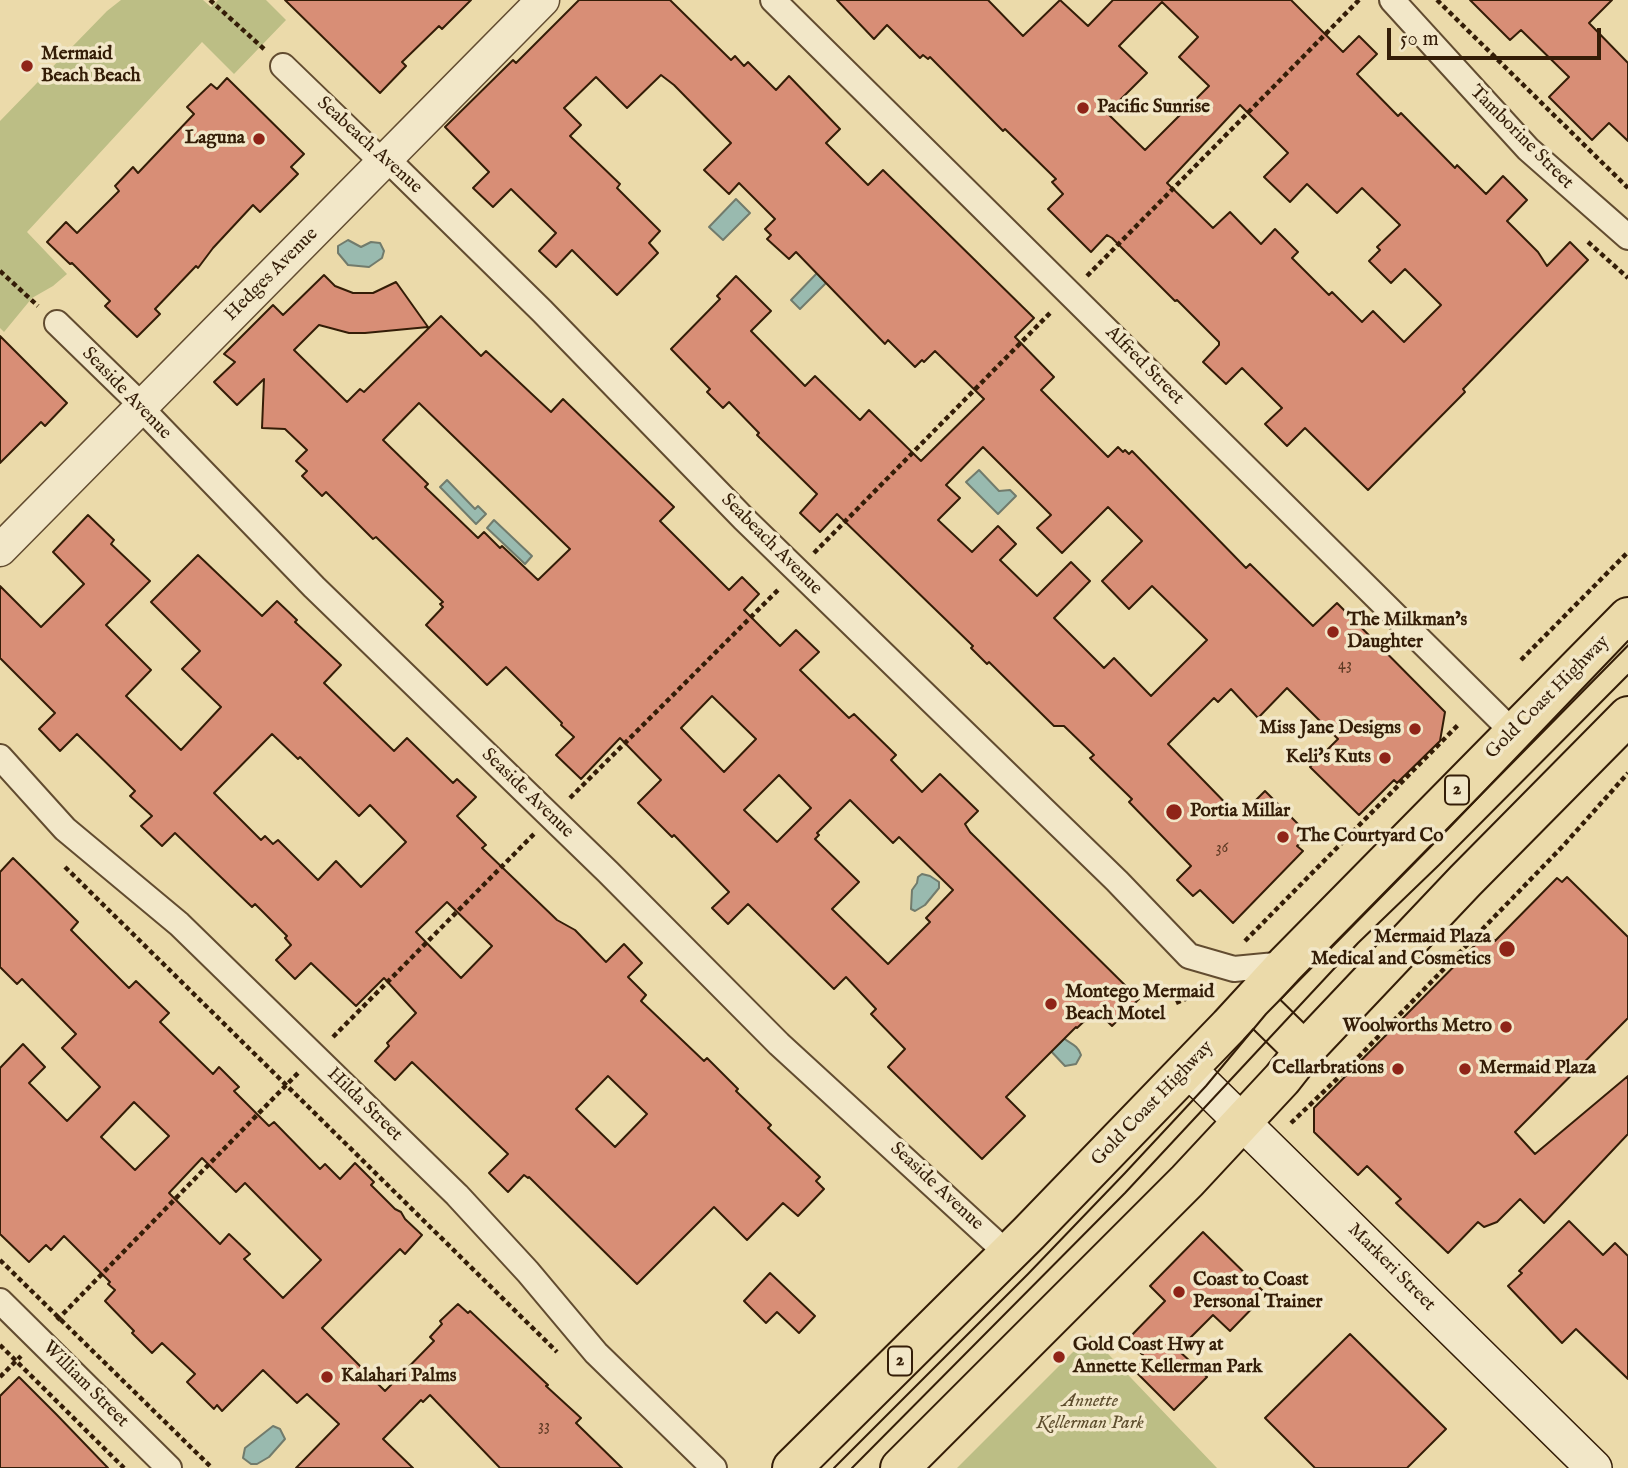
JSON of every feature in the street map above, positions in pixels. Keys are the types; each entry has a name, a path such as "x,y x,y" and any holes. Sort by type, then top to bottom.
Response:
{"highway":[{"name":"Gold Coast Highway","path":"792,1468 1008,1254 1286,964 1628,617"},
{"path":"900,1468 1089,1281 1241,1123 1304,1051 1456,891 1628,716"},
{"path":"1253,1001 1304,1051"}],"main road":[{"name":"Markeri Street","path":"1188,1069 1594,1468"}],"street":[{"name":"Hedges Avenue","path":"0,550 543,0"},
{"name":"Alfred Street","path":"773,0 1514,733"},
{"name":"Tamborine Street","path":"1392,0 1528,149 1628,237"},
{"name":"Seabeach Avenue","path":"283,66 374,154 387,159 542,311 744,519 1117,880 1189,956 1234,969 1286,964"},
{"name":"Seaside Avenue","path":"57,323 126,390 265,539 551,817 779,1044 1008,1254"},
{"name":"Hilda Street","path":"0,757 65,829 179,924 457,1195 528,1272 596,1353 714,1468"},
{"name":"William Street","path":"0,1301 169,1468"}],"path":[{"path":"0,1377 1359,0"},
{"path":"1437,0 1628,188"},
{"path":"212,2 283,66"},
{"path":"1588,242 1628,278"},
{"path":"0,271 15,286"},
{"path":"1521,660 1628,552"},
{"path":"1240,947 1458,724"},
{"path":"1291,1123 1352,1064 1562,847 1628,773"},
{"path":"58,860 565,1360"},
{"path":"1176,1003 1197,994 1207,984"},
{"path":"0,1260 212,1468"},
{"path":"0,1345 124,1468"}],"green space":[{"path":"121,0 203,0 211,7 218,0 266,0 286,20 234,74 202,42 27,232 67,274 32,298 4,332 0,328 0,121 107,11"},
{"name":"Annette Kellerman Park","path":"1090,1335 1217,1468 957,1468"}],"water":[{"path":"736,199 750,213 723,240 709,227"},
{"path":"348,240 361,247 371,242 380,243 384,251 382,258 369,267 348,265 338,253 338,246"},
{"path":"819,271 829,280 800,309 791,300"},
{"path":"979,470 999,491 1010,490 1016,496 998,514 966,482"},
{"path":"447,480 475,509 478,506 486,514 476,524 440,487"},
{"path":"494,520 532,556 525,564 487,528"},
{"path":"922,874 939,882 939,888 925,905 915,911 911,909 912,890"},
{"path":"1058,1031 1079,1051 1081,1055 1076,1064 1065,1066 1048,1048"},
{"path":"273,1426 280,1429 285,1439 269,1457 257,1464 251,1464 243,1458 245,1448"}],"building":[{"path":"285,0 471,0 442,29 439,26 402,62 406,66 380,93"},
{"path":"579,0 670,0 731,60 735,56 744,66 748,62 776,90 789,76 840,129 826,143 868,185 883,170 1034,318 1015,337 1054,377 1041,390 1108,457 1118,447 1129,454 1132,451 1246,568 1250,564 1313,626 1337,603 1445,712 1440,741 1397,783 1394,780 1359,815 1310,767 1338,739 1287,688 1258,718 1231,689 1218,702 1214,698 1168,744 1239,817 1265,791 1309,835 1297,846 1303,851 1233,923 1200,890 1193,896 1177,880 1191,866 1129,802 1132,799 1090,758 1094,755 1064,726 1054,726 989,662 987,664 971,648 973,646 837,514 820,532 800,513 817,494 757,435 759,433 729,402 723,408 707,392 710,389 671,349 720,299 717,296 736,276 771,311 751,331 805,386 815,376 860,420 869,410 921,461 984,399 935,351 915,367 888,340 885,344 796,252 789,259 767,239 771,235 765,229 775,219 739,183 729,194 704,170 731,143 661,75 627,108 596,77 564,108 581,125 570,136 620,184 617,188 660,231 649,243 658,253 617,295 572,250 556,267 539,251 556,233 511,189 493,207 473,188 489,172 445,127 513,60 516,63","holes":["983,447 1051,515 1037,528 1062,553 1108,507 1142,541 1102,581 1129,609 1152,586 1207,640 1151,696 1114,658 1104,668 1054,618 1090,581 1071,562 1037,596 1000,560 1016,544 998,526 972,552 938,520 960,498 946,485"]},
{"path":"837,0 988,0 1023,36 1060,0 1088,26 1113,0 1291,0 1343,52 1359,36 1377,54 1357,74 1398,116 1401,113 1455,168 1457,165 1486,194 1503,176 1527,200 1507,221 1538,252 1547,266 1570,242 1588,260 1463,389 1465,392 1368,490 1305,428 1287,446 1265,424 1282,408 1242,368 1226,384 1203,362 1219,342 1112,238 1107,235 1091,252 1048,209 1063,194 1052,182 1056,179 1005,129 1003,131 930,57 928,59 923,55 920,58 887,25 874,39","holes":["1162,2 1198,37 1179,57 1209,86 1145,150 1107,113 1147,73 1119,46","1240,105 1288,153 1264,177 1290,202 1307,184 1337,213 1362,188 1400,225 1377,247 1380,250 1369,261 1391,283 1405,269 1441,305 1404,342 1373,311 1362,322 1332,292 1329,295 1292,258 1298,252 1275,229 1261,244 1230,212 1213,228 1167,183"]},
{"path":"1470,0 1612,0 1589,23 1628,63 1628,141 1609,123 1592,140 1549,97 1569,77 1521,30 1510,40"},
{"path":"227,78 304,154 291,167 298,174 260,212 253,205 198,268 196,266 155,309 160,314 137,337 105,306 110,301 47,242 66,222 77,233 119,191 115,186 133,167 138,173 194,114 187,107 211,84 217,89"},
{"path":"324,275 335,286 353,293 373,293 396,282 428,327 349,333 319,325 294,350 347,402 360,389 364,392 441,316 481,356 486,351 551,412 563,399 674,507 660,521 729,590 742,577 759,594 744,610 780,646 796,630 819,652 800,670 849,718 854,714 896,755 891,760 922,792 940,774 978,811 965,824 970,832 1139,999 1112,1026 1096,1010 1006,1097 1025,1116 982,1159 888,1067 905,1049 871,1014 876,1009 846,977 834,989 748,904 728,924 712,908 729,892 674,835 672,837 638,803 661,780 620,738 581,779 556,755 574,737 562,723 506,667 487,685 426,625 443,607 440,604 443,602 326,492 322,496 302,476 307,471 296,461 307,450 285,429 262,428 264,379 237,405 214,382 235,362 224,354 273,305 283,315","holes":["419,403 570,549 538,580 484,532 478,538 425,487 428,484 383,440","712,696 756,739 724,772 681,728","779,775 811,808 777,842 744,810","850,800 893,843 899,837 953,890 926,918 930,922 888,964 832,909 859,882 815,839 819,835 817,833"]},
{"path":"0,336 67,403 45,426 41,422 0,463"},
{"path":"88,515 114,540 111,544 150,581 106,625 151,670 126,696 181,750 221,707 182,669 200,651 151,602 198,555 262,616 277,601 297,620 295,622 341,665 324,683 394,751 407,738 453,783 457,779 476,797 457,816 486,845 482,848 557,920 575,930 606,962 624,944 642,963 628,977 646,995 641,1001 704,1061 707,1058 738,1089 736,1091 771,1125 768,1128 820,1177 816,1181 824,1189 798,1216 783,1203 747,1240 714,1207 637,1284 529,1177 524,1175 508,1192 489,1173 508,1154 412,1062 395,1080 375,1061 389,1046 387,1043 416,1013 384,978 356,1006 311,963 295,979 276,960 291,945 285,938 287,936 255,904 252,907 175,833 162,846 141,826 152,816 130,796 135,791 77,734 60,751 39,729 55,713 0,658 0,586 41,627 84,584 53,552","holes":["272,734 298,759 300,757 359,816 370,805 406,842 361,887 336,861 318,880 278,840 273,844 265,836 261,840 214,793","447,902 492,946 461,978 416,932","608,1076 647,1114 615,1147 576,1109"]},
{"path":"13,858 78,922 71,930 129,988 136,981 169,1013 160,1022 213,1074 219,1067 239,1087 234,1091 269,1126 274,1122 320,1169 325,1164 340,1179 355,1163 374,1182 371,1185 422,1235 405,1254 400,1249 322,1328 385,1391 434,1341 430,1337 442,1324 440,1321 458,1304 468,1313 470,1311 581,1418 576,1423 622,1468 500,1468 430,1395 423,1402 421,1400 383,1439 413,1468 296,1468 339,1424 307,1394 297,1403 263,1370 222,1411 217,1405 214,1409 187,1382 195,1374 162,1343 152,1353 132,1333 134,1331 105,1301 115,1290 108,1284 110,1282 64,1236 51,1250 46,1245 29,1262 0,1234 0,1068 23,1044 45,1067 29,1083 67,1121 100,1087 62,1048 76,1034 22,979 17,984 0,967 0,872","holes":["134,1102 169,1136 135,1170 101,1137","202,1158 236,1192 245,1183 321,1260 283,1298 244,1259 250,1254 229,1234 220,1244 169,1193"]},
{"name":"Mermaid Plaza","path":"1567,877 1628,937 1628,1018 1515,1132 1535,1154 1628,1076 1628,1134 1544,1223 1520,1199 1497,1222 1484,1227 1478,1222 1448,1253 1396,1203 1401,1199 1367,1166 1358,1175 1314,1132 1314,1108 1487,933 1495,941 1557,878 1562,882"},
{"path":"1569,1221 1603,1255 1615,1243 1628,1256 1628,1379 1576,1329 1562,1343 1508,1286 1522,1273 1519,1271"},
{"path":"1203,1232 1266,1294 1230,1331 1213,1315 1178,1350 1207,1377 1174,1410 1134,1370 1146,1358 1127,1340 1165,1301 1150,1286"},
{"path":"770,1273 815,1316 799,1333 777,1312 766,1323 744,1301"},
{"path":"1350,1334 1446,1429 1407,1468 1315,1468 1265,1418"},
{"path":"19,1377 108,1468 0,1468 0,1396"}],"tram line":[{"path":"834,1468 1125,1173 1206,1086 1266,1014 1628,641"},
{"path":"852,1468 1125,1193 1358,943 1628,675"}],"place":[{"name":"Mermaid Beach Beach","path":"27,66"},
{"name":"Pacific Sunrise","path":"1083,108"},
{"name":"Laguna","path":"259,139"},
{"name":"The Milkman’s Daughter","path":"1333,632"},
{"name":"Miss Jane Designs","path":"1415,729"},
{"name":"Keli's Kuts","path":"1385,758"},
{"name":"Portia Millar","path":"1174,812"},
{"name":"The Courtyard Co","path":"1283,837"},
{"name":"Mermaid Plaza Medical and Cosmetics","path":"1507,949"},
{"name":"Montego Mermaid Beach Motel","path":"1051,1004"},
{"name":"Woolworths Metro","path":"1506,1027"},
{"name":"Cellarbrations","path":"1398,1069"},
{"name":"Mermaid Plaza","path":"1465,1069"},
{"name":"Coast to Coast Personal Trainer","path":"1179,1292"},
{"name":"Gold Coast Hwy at Annette Kellerman Park","path":"1059,1357"},
{"name":"Kalahari Palms","path":"327,1377"}]}
